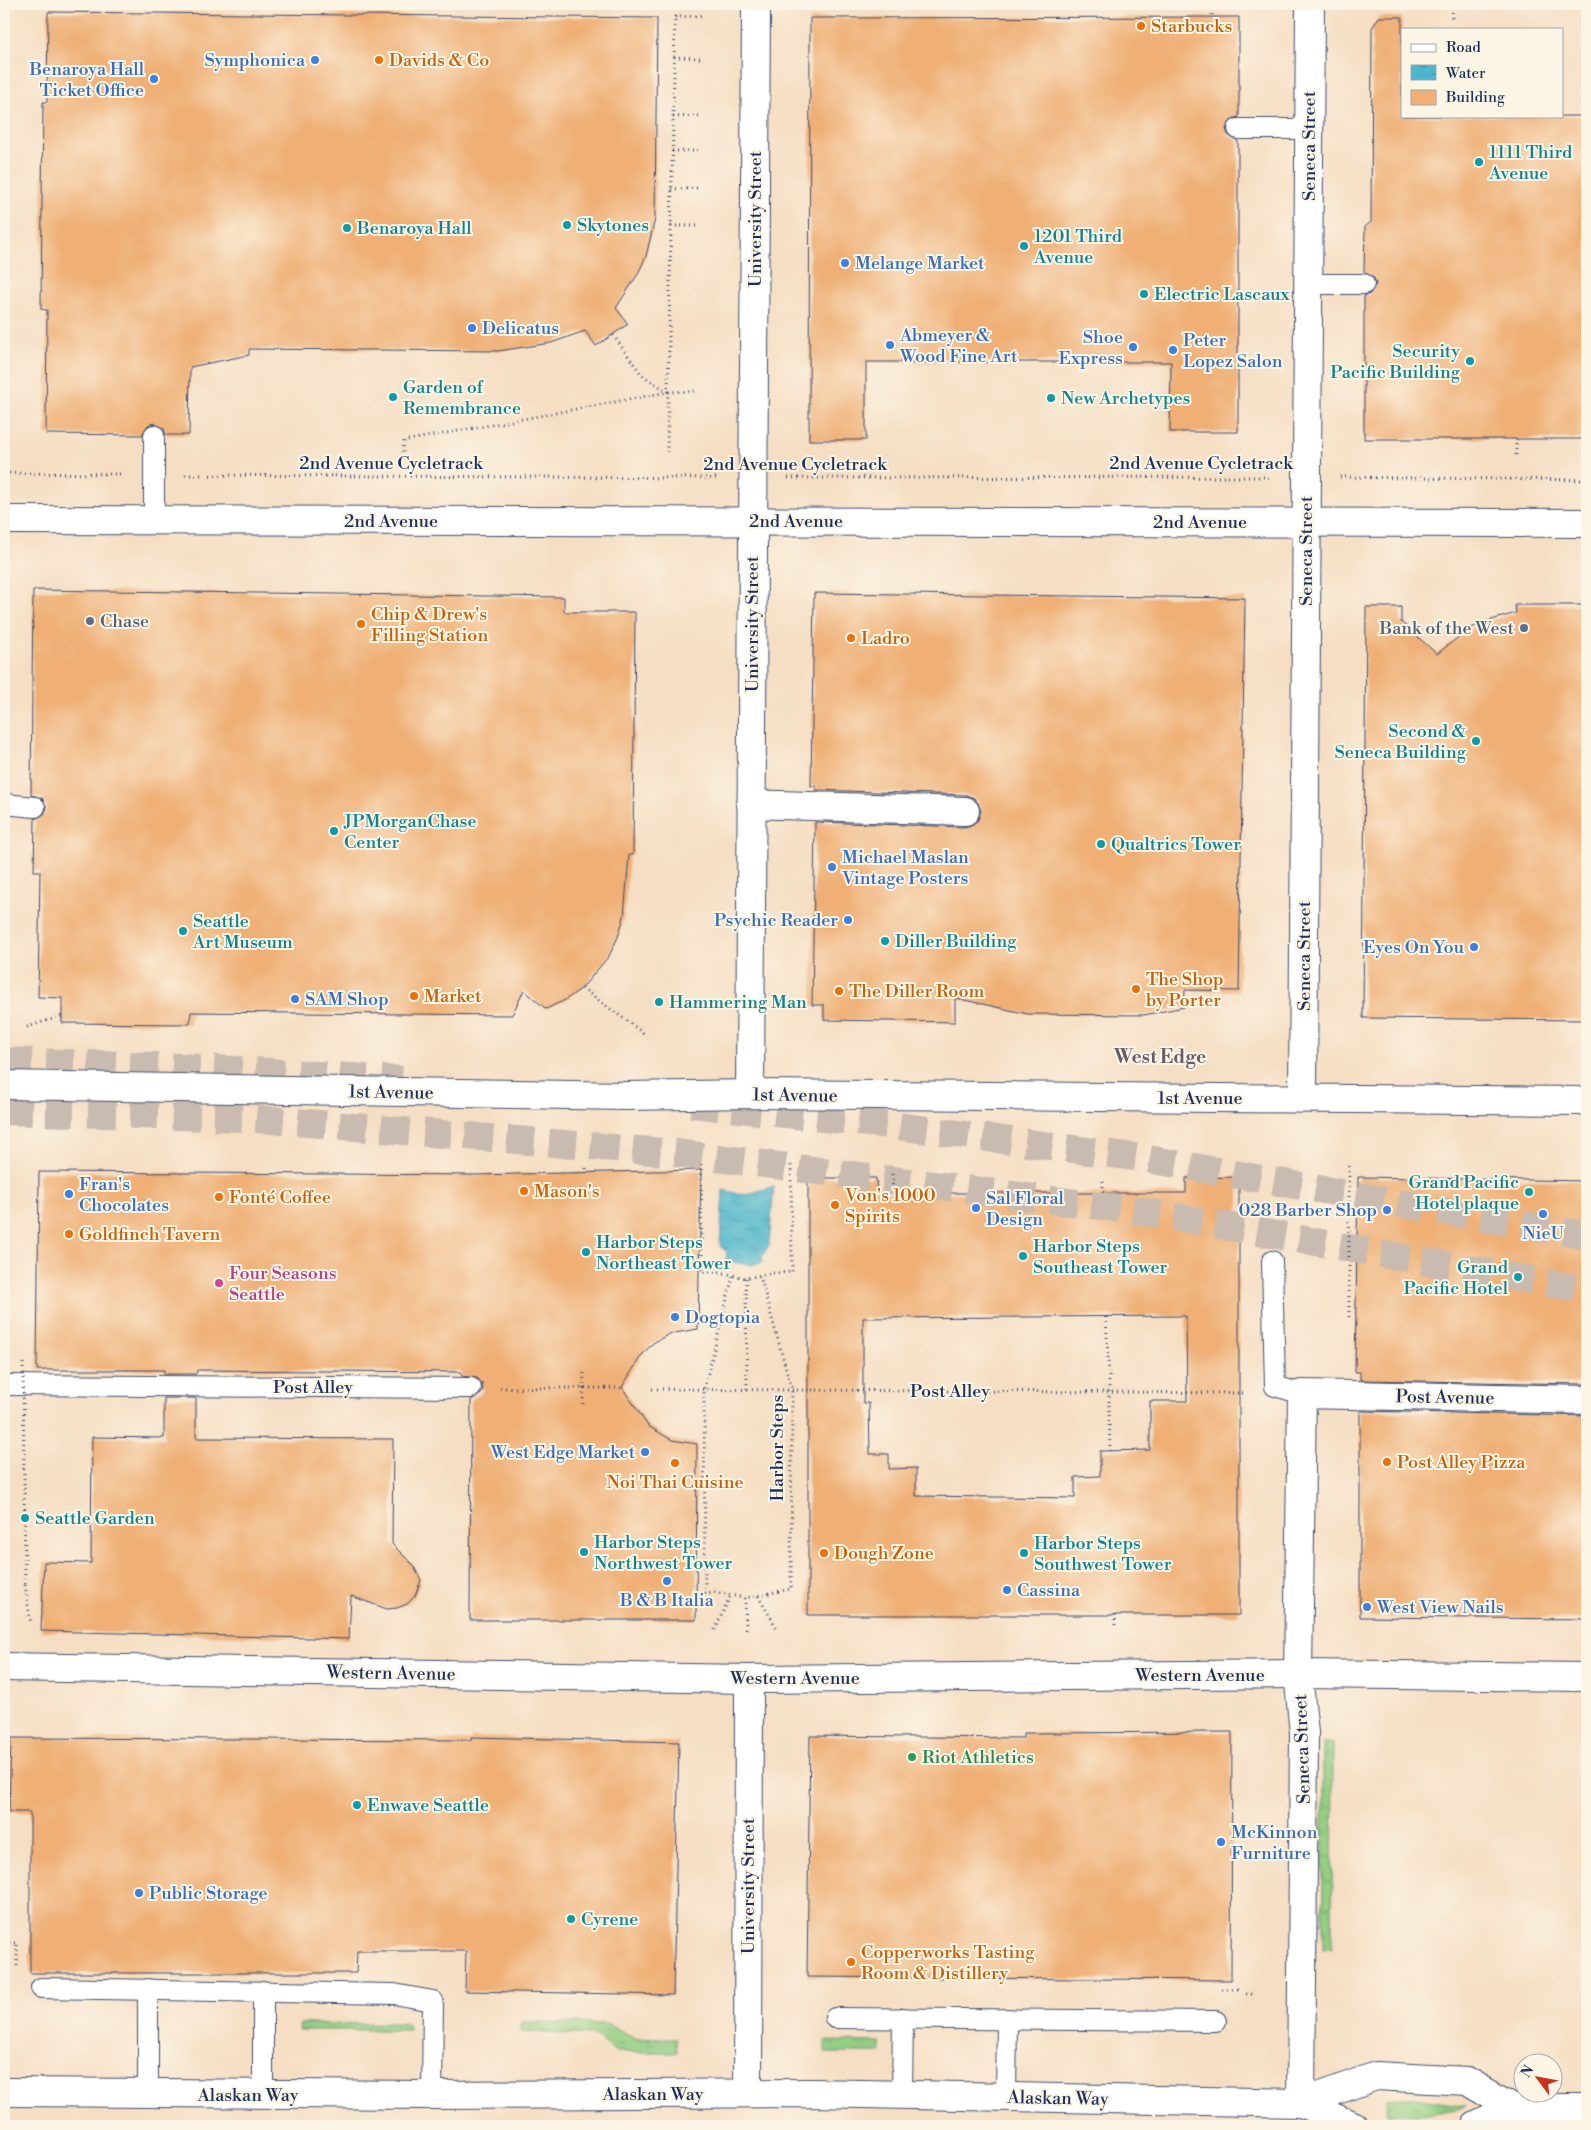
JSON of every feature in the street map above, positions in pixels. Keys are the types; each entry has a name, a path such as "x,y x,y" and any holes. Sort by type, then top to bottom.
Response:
{"main road":[{"name":"University Street","path":"750,1094 756,4"},
{"name":"Seneca Street","path":"1303,1098 1310,4"},
{"name":"2nd Avenue","path":"4,520 1587,523"},
{"path":"751,804 965,811"},
{"name":"1st Avenue","path":"4,1085 625,1096 750,1094 1587,1101"},
{"name":"Seneca Street","path":"1301,2103 1304,1733 1298,1674 1302,1394"},
{"name":"Post Avenue","path":"1302,1394 1587,1400"},
{"name":"Western Avenue","path":"4,1667 749,1679 1298,1674 1587,1677"},
{"name":"University Street","path":"748,2093 749,1679"},
{"name":"Alaskan Way","path":"4,2092 432,2095 902,2094 1006,2098 1301,2103 1376,2076 1467,2081 1513,2108"},
{"name":"Alaskan Way","path":"1301,2103 1354,2126"},
{"path":"1476,2126 1513,2108 1587,2108"}],"lane":[{"path":"1238,130 1309,129"},
{"path":"1308,284 1364,284"},
{"path":"154,435 154,520"},
{"path":"4,804 35,807"},
{"path":"1272,1261 1275,1386 1302,1394"},
{"name":"Post Alley","path":"4,1384 471,1388"},
{"path":"41,1988 394,1994 433,2002 432,2095"},
{"path":"148,1989 148,2094"},
{"path":"263,1991 263,2094"},
{"path":"835,2018 1216,2021"},
{"path":"902,2094 903,2018"},
{"path":"1006,2098 1007,2019"}],"path":[{"path":"1212,4 1212,17"},
{"path":"1452,4 1452,18"},
{"path":"667,452 675,16 702,16"},
{"path":"674,57 702,58"},
{"path":"673,117 700,116"},
{"path":"672,151 700,151"},
{"path":"671,189 700,188"},
{"path":"671,226 700,226"},
{"path":"613,335 642,375 668,392"},
{"path":"403,452 404,441 668,392 698,391"},
{"path":"1516,439 1516,459"},
{"name":"2nd Avenue Cycletrack","path":"4,474 753,478 1306,477 1587,480"},
{"path":"582,988 646,1035"},
{"path":"27,1026 62,1016"},
{"path":"701,1164 702,1272 719,1272 746,1278 772,1272 792,1272 791,1164"},
{"path":"1349,1166 1349,1319"},
{"path":"586,1168 586,1173"},
{"path":"892,1174 893,1193"},
{"path":"1103,1180 1103,1192"},
{"name":"Harbor Steps","path":"733,1276 704,1389 705,1593 716,1592 745,1598 791,1589 792,1390 760,1276"},
{"name":"Harbor Steps","path":"746,1278 747,1390"},
{"path":"1106,1317 1110,1451"},
{"path":"23,1363 25,1585 31,1624"},
{"path":"583,1404 584,1371"},
{"path":"471,1388 622,1388"},
{"name":"Post Alley","path":"652,1389 1247,1393"},
{"path":"697,1484 704,1484"},
{"path":"715,1630 730,1596"},
{"path":"758,1596 778,1630"},
{"path":"745,1598 746,1630"},
{"path":"1115,1614 1115,1628"},
{"path":"4,1943 17,1943"},
{"path":"1246,1994 1252,1994"}],"green space":[{"path":"1333,1742 1332,1948 1323,1949 1323,1743"},
{"path":"521,2022 607,2024 635,2039 676,2038 677,2052 616,2052 593,2035 521,2032"},
{"path":"408,2023 409,2030 299,2030 300,2024"},
{"path":"825,2041 880,2042 881,2053 825,2053"},
{"path":"1387,2098 1415,2098 1465,2106 1463,2108 1422,2115 1386,2114"}],"water":[{"path":"774,1186 769,1245 762,1256 763,1263 750,1265 726,1261 727,1252 720,1246 723,1190 745,1195"}],"building":[{"name":"Benaroya Hall","path":"48,12 657,18 655,219 646,256 638,274 616,308 628,324 596,346 585,331 551,343 498,351 249,349 249,355 190,367 189,435 166,435 164,429 154,423 148,425 142,435 46,434 47,310 41,309 43,102 47,102"},
{"name":"1201 Third Avenue","path":"1239,17 1239,117 1232,119 1226,129 1228,135 1238,141 1238,432 1170,432 1171,362 866,362 866,440 809,440 810,18"},
{"path":"1379,17 1402,17 1401,118 1564,118 1564,116 1587,116 1587,439 1364,439 1364,296 1370,294 1376,284 1374,278 1364,272 1365,227 1371,222 1372,28"},
{"name":"JPMorganChase Center","path":"33,590 564,597 564,612 635,612 633,855 629,855 624,917 618,937 609,956 582,988 565,1000 546,1009 524,990 512,1015 191,1012 190,1024 62,1023 62,998 38,997 40,871 34,871 35,819 44,814 47,808 42,798 31,795"},
{"name":"Qualtrics Tower","path":"814,593 1245,598 1239,991 1185,990 1184,1007 1144,1015 1028,1014 955,998 955,1022 824,1020 824,1005 812,1005 815,822 964,827 972,825 978,820 981,811 974,798 966,795 816,790 816,786 811,786"},
{"name":"Second & Seneca Building","path":"1515,605 1587,605 1587,1020 1363,1018 1366,607 1401,607 1401,622 1437,654 1466,631 1481,623 1516,613"},
{"path":"701,1170 698,1329 669,1334 653,1343 641,1356 622,1387 648,1426 672,1440 697,1444 696,1620 470,1620 471,1400 481,1394 483,1389 482,1383 477,1378 462,1376 460,1372 197,1370 196,1374 164,1374 164,1370 37,1370 39,1172 474,1175"},
{"path":"1239,1177 1239,1615 808,1615 808,1178 876,1178 877,1193 1186,1193 1186,1178","holes":["1186,1316 1187,1401 1150,1401 1150,1450 1100,1451 1100,1476 1075,1477 1075,1498 916,1496 916,1468 889,1469 889,1454 870,1454 869,1403 863,1403 863,1318"]},
{"path":"1358,1177 1587,1181 1587,1384 1360,1380 1360,1372 1355,1372"},
{"path":"164,1398 196,1398 196,1438 393,1439 392,1544 413,1565 421,1580 415,1596 407,1604 387,1609 351,1596 349,1639 41,1631 44,1562 91,1563 92,1437 164,1438"},
{"path":"1360,1411 1587,1416 1587,1619 1360,1617"},
{"path":"1232,1732 1231,1980 807,1977 810,1736 1024,1738 1024,1733"},
{"path":"471,1737 679,1742 673,1995 465,1991 466,1951 357,1951 356,1973 30,1973 30,1812 9,1812 11,1738 471,1740"}],"tunnel":[{"path":"4,1061 183,1067 402,1080"},
{"path":"691,1104 889,1125 1142,1158 1587,1236"},
{"path":"4,1111 245,1118 676,1153 1141,1211 1587,1290"}],"place":[{"name":"Starbucks","path":"1141,26"},
{"name":"Symphonica","path":"315,60"},
{"name":"Davids & Co","path":"379,60"},
{"name":"Benaroya Hall Ticket Office","path":"154,79"},
{"name":"1111 Third Avenue","path":"1479,162"},
{"name":"Skytones","path":"567,225"},
{"name":"Benaroya Hall","path":"347,228"},
{"name":"1201 Third Avenue","path":"1024,246"},
{"name":"Melange Market","path":"845,263"},
{"name":"Electric Lascaux","path":"1144,294"},
{"name":"Delicatus","path":"472,328"},
{"name":"Abmeyer & Wood Fine Art","path":"890,345"},
{"name":"Shoe Express","path":"1133,347"},
{"name":"Peter Lopez Salon","path":"1173,350"},
{"name":"Security Pacific Building","path":"1470,361"},
{"name":"Garden of Remembrance","path":"393,397"},
{"name":"New Archetypes","path":"1051,398"},
{"name":"Chase","path":"90,621"},
{"name":"Chip & Drew's Filling Station","path":"361,624"},
{"name":"Bank of the West","path":"1524,628"},
{"name":"Ladro","path":"851,638"},
{"name":"Second & Seneca Building","path":"1476,741"},
{"name":"JPMorganChase Center","path":"334,831"},
{"name":"Qualtrics Tower","path":"1101,844"},
{"name":"Michael Maslan Vintage Posters","path":"832,867"},
{"name":"Psychic Reader","path":"848,920"},
{"name":"Seattle Art Museum","path":"183,931"},
{"name":"Diller Building","path":"885,941"},
{"name":"Eyes On You","path":"1474,947"},
{"name":"The Shop by Porter","path":"1136,989"},
{"name":"The Diller Room","path":"839,991"},
{"name":"Market","path":"414,996"},
{"name":"SAM Shop","path":"295,999"},
{"name":"Hammering Man","path":"659,1002"},
{"name":"Mason's","path":"524,1191"},
{"name":"Grand Pacific Hotel plaque","path":"1529,1192"},
{"name":"Fran's Chocolates","path":"69,1194"},
{"name":"Fonté Coffee","path":"219,1197"},
{"name":"Von's 1000 Spirits","path":"835,1205"},
{"name":"Sal Floral Design","path":"976,1208"},
{"name":"028 Barber Shop","path":"1387,1210"},
{"name":"NieU","path":"1543,1214"},
{"name":"Goldfinch Tavern","path":"69,1234"},
{"name":"Harbor Steps Northeast Tower","path":"586,1252"},
{"name":"Harbor Steps Southeast Tower","path":"1023,1256"},
{"name":"Grand Pacific Hotel","path":"1518,1277"},
{"name":"Four Seasons Seattle","path":"219,1283"},
{"name":"Dogtopia","path":"675,1317"},
{"name":"West Edge Market","path":"645,1452"},
{"name":"Post Alley Pizza","path":"1387,1462"},
{"name":"Noi Thai Cuisine","path":"675,1463"},
{"name":"Seattle Garden","path":"25,1518"},
{"name":"Harbor Steps Northwest Tower","path":"584,1552"},
{"name":"Dough Zone","path":"824,1553"},
{"name":"Harbor Steps Southwest Tower","path":"1024,1553"},
{"name":"B & B Italia","path":"667,1581"},
{"name":"Cassina","path":"1007,1590"},
{"name":"West View Nails","path":"1367,1607"},
{"name":"Riot Athletics","path":"912,1757"},
{"name":"Enwave Seattle","path":"357,1805"},
{"name":"McKinnon Furniture","path":"1221,1842"},
{"name":"Public Storage","path":"139,1893"},
{"name":"Cyrene","path":"571,1919"},
{"name":"Copperworks Tasting Room & Distillery","path":"851,1962"}],"district":[{"name":"West Edge","path":"1160,1056"}]}
